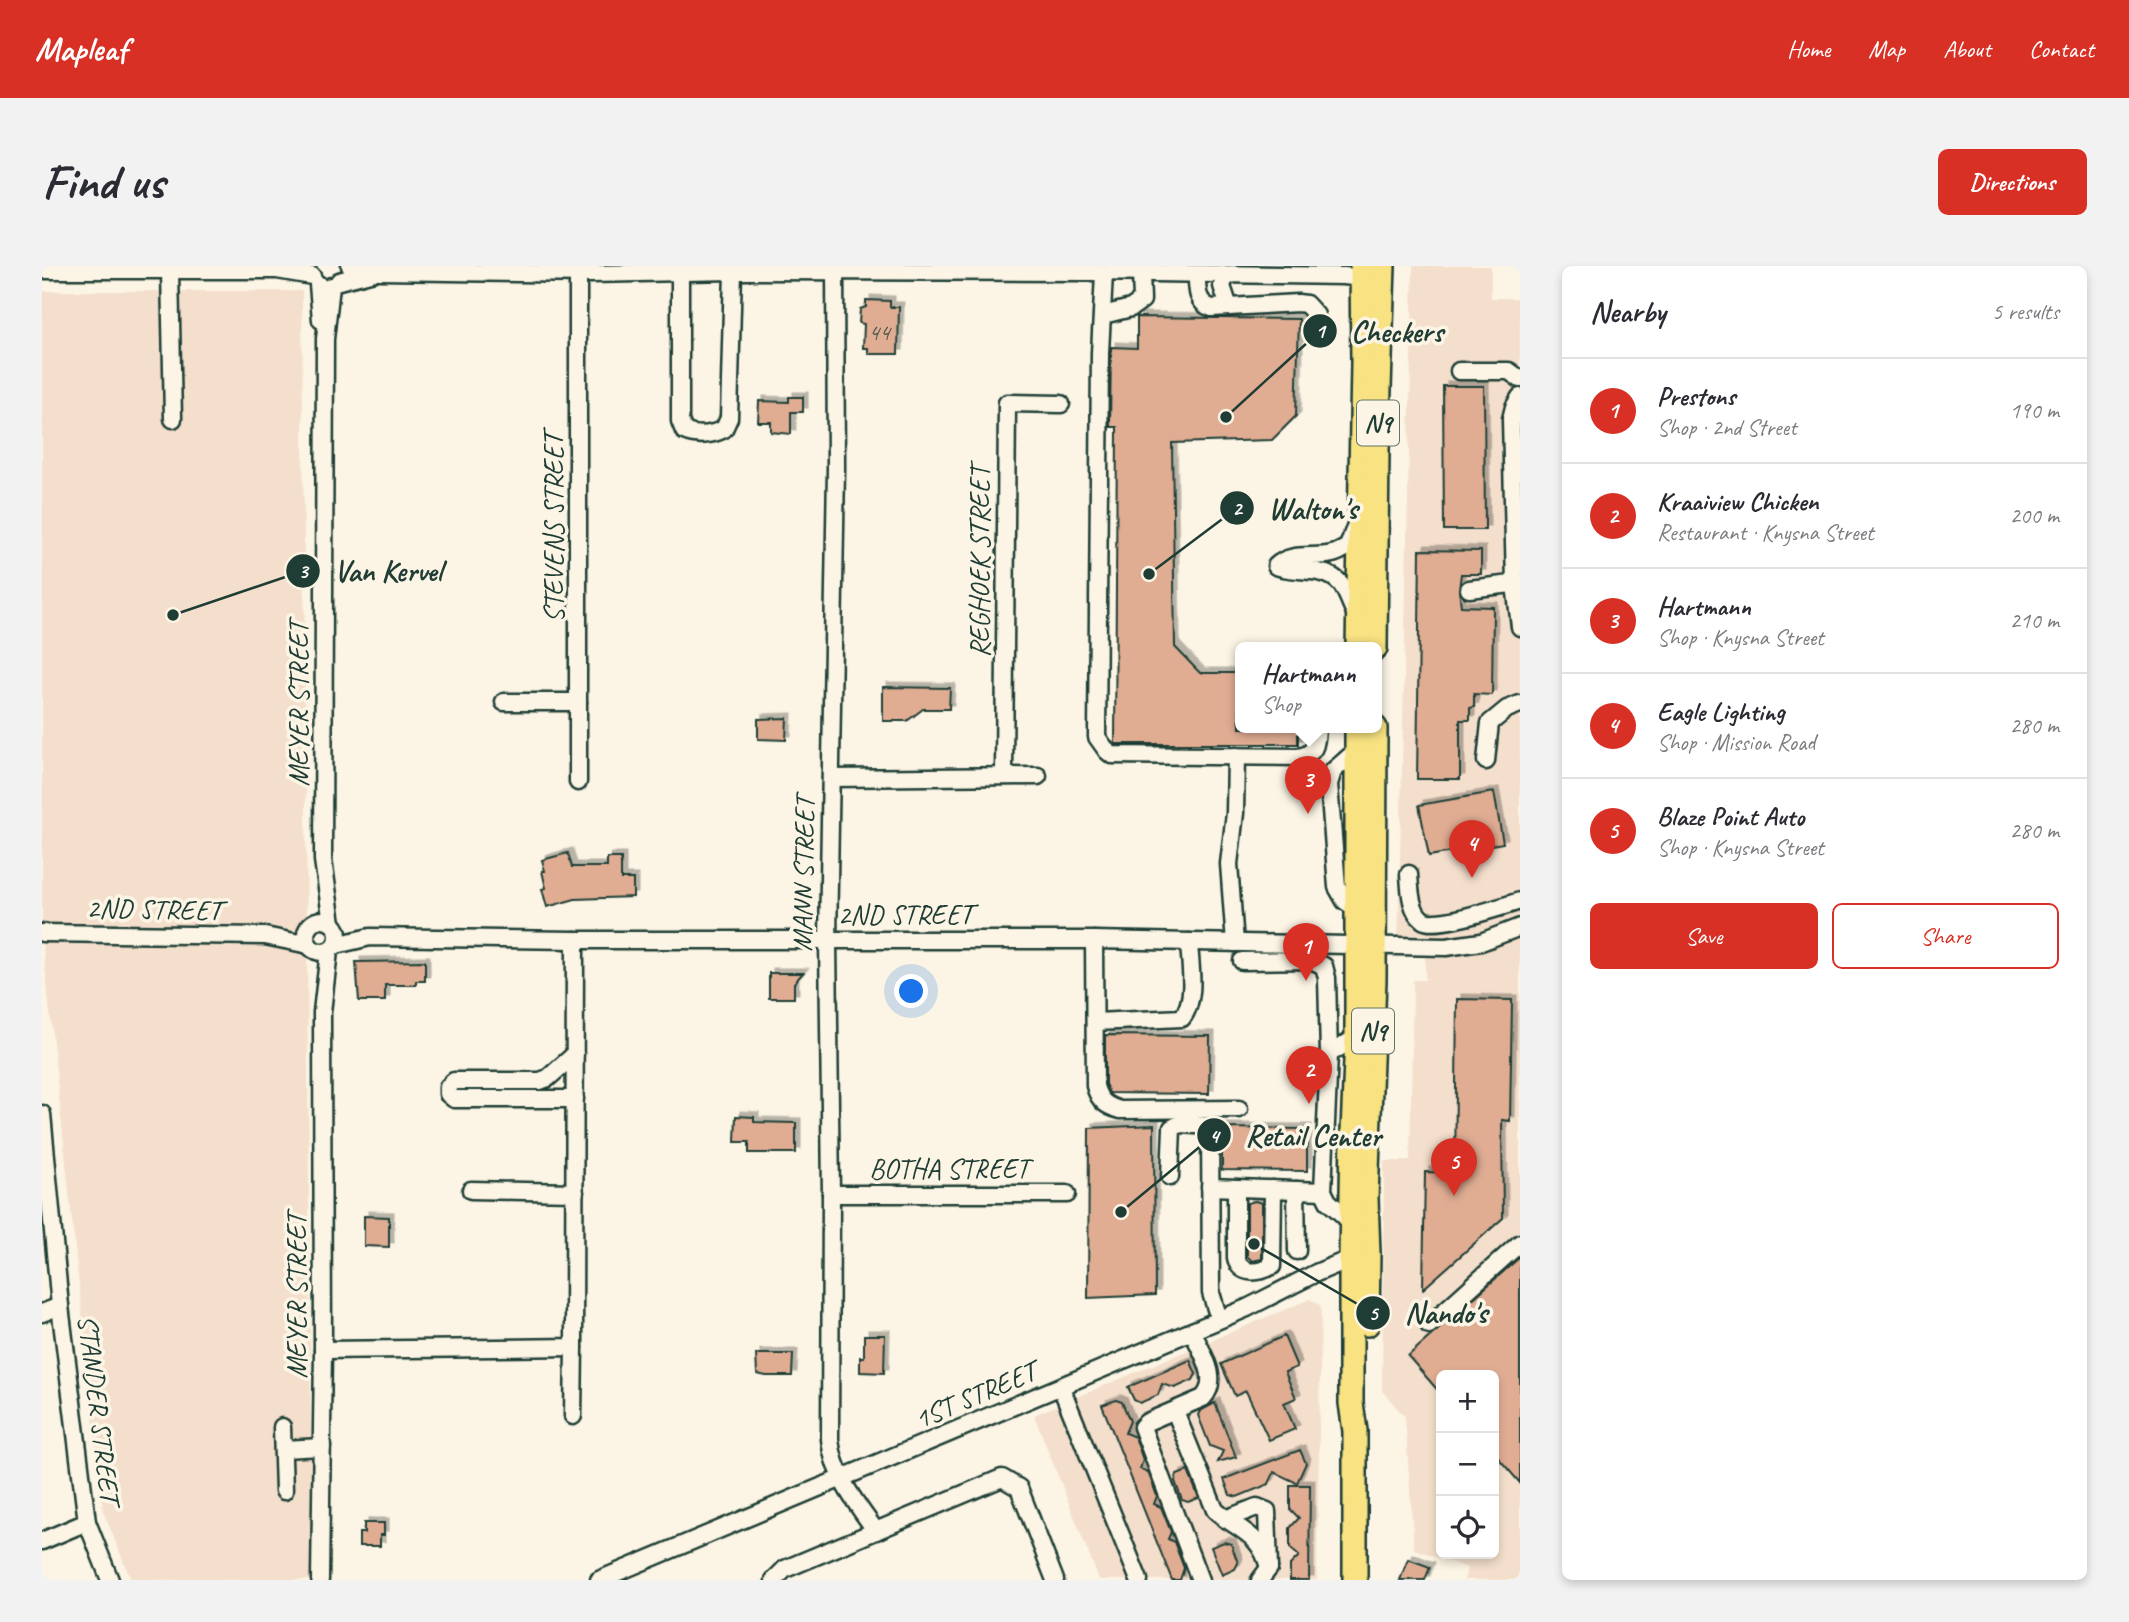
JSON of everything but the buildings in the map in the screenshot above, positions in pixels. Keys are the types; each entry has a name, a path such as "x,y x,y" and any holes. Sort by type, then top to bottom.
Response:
{"highway":[{"name":"N9","path":"1358,642 1363,363 1373,272"},
{"name":"N9","path":"1373,272 1375,642"},
{"name":"N9","path":"1360,1255 1352,1223 1353,1131 1375,733"},
{"name":"N9","path":"1355,1580 1355,1431 1351,1403 1371,1115 1365,946 1357,909 1357,739"}],"street":[{"path":"350,266 380,271"},
{"path":"42,270 283,268 326,277 380,271 1095,270 1233,275 1373,272"},
{"name":"MANN STREET","path":"835,269 836,469 828,940 830,1439 832,1456 842,1480 876,1531"},
{"path":"170,270 173,419"},
{"path":"1095,270 1103,315 1100,353 1097,737 1112,755 1306,755 1316,747 1317,733"},
{"name":"STEVENS STREET","path":"578,782 587,271"},
{"path":"680,271 680,421 684,431 704,435 724,429 729,418 733,271"},
{"path":"1103,315 1131,308 1142,300 1141,273"},
{"path":"1197,274 1198,293 1202,304 1212,308 1298,303 1306,304 1316,315"},
{"path":"1228,307 1222,286 1225,278 1233,275"},
{"name":"MEYER STREET","path":"320,1580 326,277"},
{"path":"1459,371 1516,370"},
{"path":"1520,397 1511,419 1520,626"},
{"name":"REGHOEK STREET","path":"1004,775 1007,403 1061,404"},
{"path":"1358,620 1342,585 1334,577 1323,572 1293,571 1276,566 1283,559 1332,554 1348,547 1360,514"},
{"path":"1469,589 1517,583"},
{"path":"504,702 578,702"},
{"path":"1486,761 1490,723 1507,709 1520,704"},
{"path":"1357,739 1330,777 1331,831 1337,887 1345,901 1357,909"},
{"path":"1235,943 1229,864 1235,813 1236,756"},
{"path":"831,778 1038,776"},
{"path":"1331,831 1357,833"},
{"path":"1409,874 1411,899 1421,919 1428,923 1520,901"},
{"name":"2ND STREET","path":"42,933 575,940 1094,940 1464,946 1489,940 1520,927"},
{"path":"573,1416 575,940"},
{"path":"1094,940 1095,1086 1098,1098 1109,1107 1121,1110 1239,1109"},
{"path":"1095,1022 1182,1018 1188,1007 1191,988 1189,942"},
{"path":"1242,961 1311,960 1324,966 1327,978 1328,1054 1323,1191 1328,1201 1352,1223"},
{"path":"1328,1054 1357,1037"},
{"path":"575,1054 543,1080 454,1081 448,1087 448,1094 454,1099 575,1099"},
{"name":"STANDER STREET","path":"42,1114 60,1306 87,1522 110,1580"},
{"path":"1170,1177 1172,1128 1180,1124 1207,1124 1210,1127 1211,1293 1219,1319"},
{"path":"1210,1187 1323,1191"},
{"path":"1236,1188 1236,1258 1239,1268 1244,1271 1261,1271 1272,1266 1273,1189"},
{"path":"471,1190 575,1192"},
{"path":"1296,1190 1297,1251"},
{"name":"BOTHA STREET","path":"831,1194 1067,1194"},
{"path":"1429,1325 1520,1243"},
{"name":"1ST STREET","path":"599,1580 1061,1387 1266,1299 1360,1255"},
{"path":"42,1313 60,1306"},
{"path":"1192,1331 1211,1376 1211,1386 1203,1398 1147,1422 1142,1427 1142,1432 1200,1580"},
{"path":"323,1350 575,1347"},
{"path":"1061,1387 1139,1580"},
{"path":"1175,1410 1215,1510 1246,1530 1266,1555 1265,1574"},
{"path":"282,1427 284,1490"},
{"path":"283,1449 322,1447"},
{"path":"774,1580 785,1569 1002,1478 1019,1488 1055,1580"},
{"path":"1225,1518 1257,1507 1267,1511 1265,1574"},
{"path":"42,1541 87,1522"}],"shaded area":[{"path":"1413,266 1491,266 1491,298 1520,298 1520,1580 1464,1580 1467,1568 1442,1559 1499,1559 1499,1370 1436,1370 1436,1557 1414,1549 1405,1417 1382,1391 1384,1161 1410,1161 1413,980 1425,980 1425,947 1398,947"},
{"path":"42,291 302,291 312,1580 131,1580 103,1511 42,939"},
{"path":"1310,1299 1321,1306 1317,1580 1099,1580 1034,1415"}],"place":[{"name":"Checkers","path":"1226,417"},
{"name":"Walton's","path":"1149,574"},
{"name":"Van Kervel","path":"173,615"},
{"name":"Hartmann","path":"1308,814"},
{"name":"Eagle Lighting","path":"1472,878"},
{"name":"Prestons","path":"1306,981"},
{"name":"Kraaiview Chicken","path":"1309,1104"},
{"name":"Blaze Point Auto","path":"1454,1196"},
{"name":"Retail Center","path":"1121,1212"},
{"name":"Nando's","path":"1254,1244"}]}
